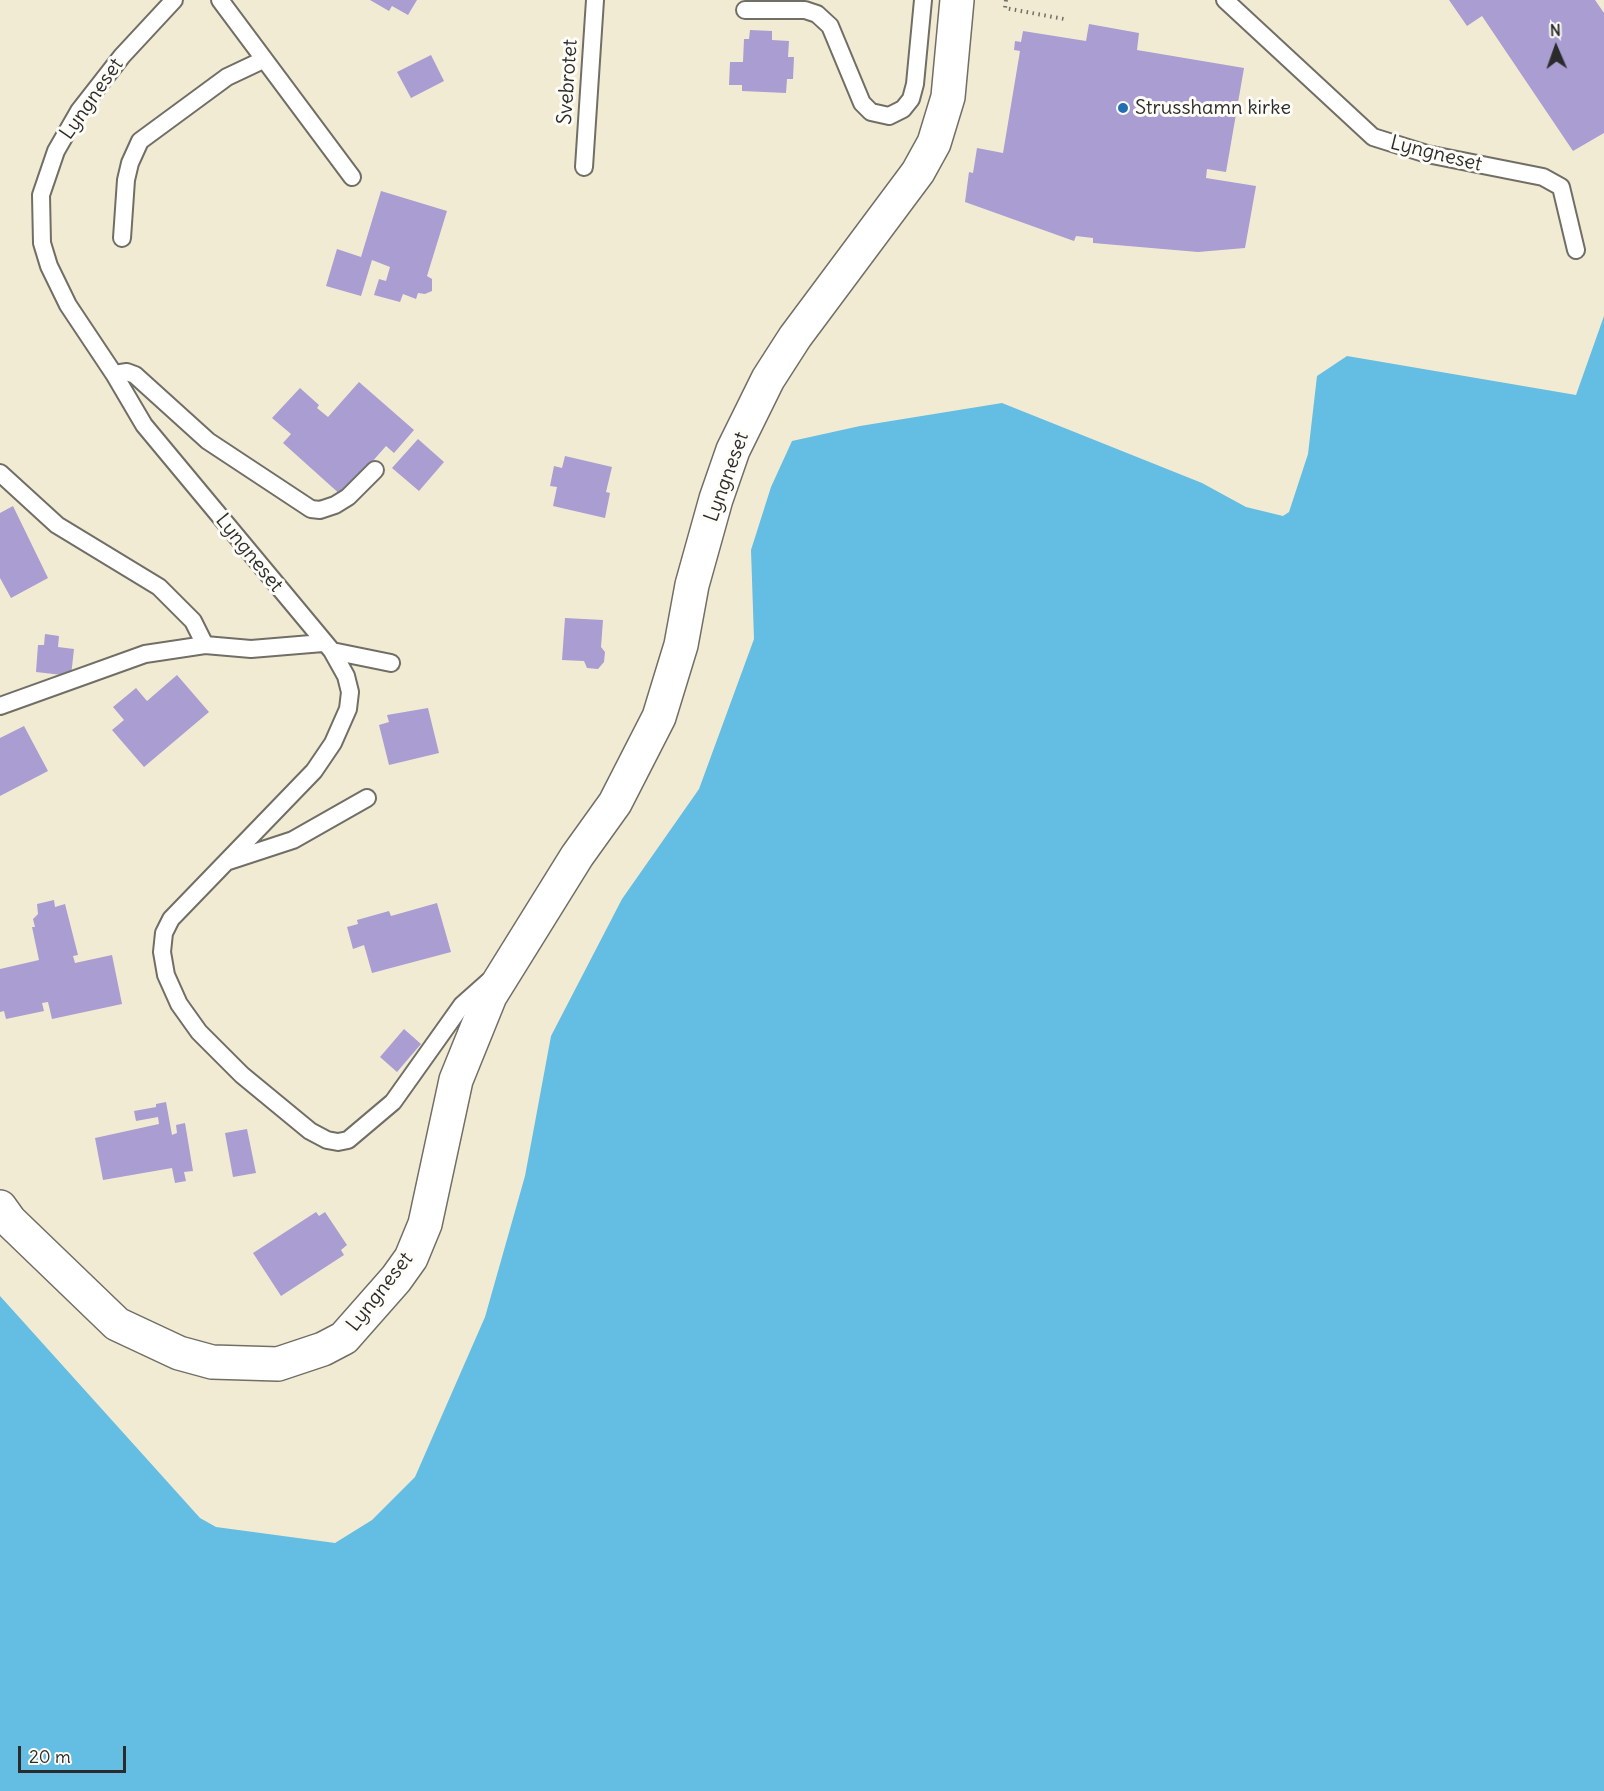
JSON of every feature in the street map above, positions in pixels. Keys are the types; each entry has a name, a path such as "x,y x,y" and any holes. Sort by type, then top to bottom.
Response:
{"street":[{"name":"Lyngneset","path":"0,1207 42,1253 117,1324 179,1353 212,1362 278,1364 323,1349 344,1338 411,1258 425,1224 456,1080 490,996 577,856 615,803 659,717 681,645 692,585 716,499 733,450 768,379 795,337 918,172 934,143 948,97 957,0"}],"lane":[{"name":"Lyngneset","path":"174,0 122,56 79,111 56,151 41,195 42,243 49,266 68,306 114,374 144,425 328,647 346,676 350,692 348,709 333,743 314,771 171,919 164,933 162,952 166,975 179,1004 199,1032 242,1075 310,1131 327,1140 338,1142 348,1140 393,1102 462,1005 509,965"},
{"path":"220,0 352,177"},
{"name":"Svebrotet","path":"584,167 595,0"},
{"path":"746,10 805,10 817,14 830,26 862,104 871,112 889,116 903,109 913,91 923,0"},
{"name":"Lyngneset","path":"1225,0 1372,137 1427,154 1543,177 1561,187 1576,250"},
{"path":"122,238 126,180 130,163 140,141 227,77 263,60"},
{"path":"114,374 127,372 135,375 208,441 311,509 320,510 342,501 375,470"},
{"path":"0,473 57,525 159,587 193,621 205,645"},
{"path":"0,706 145,654 205,645 251,650 328,647 391,663"},
{"name":"Lyngneset","path":"228,861 293,840 367,798"}],"path":[{"path":"1006,0 1005,8 1064,19"}],"water":[{"path":"1604,316 1604,1791 0,1791 0,1296 200,1518 216,1527 335,1543 372,1520 415,1477 485,1317 525,1176 551,1036 622,899 699,789 754,639 751,550 771,487 792,441 860,426 1002,403 1202,483 1246,507 1283,516 1289,512 1308,454 1317,376 1347,356 1576,395"}],"building":[{"path":"370,0 417,0 408,15 392,6 389,11"},
{"path":"1449,0 1595,0 1604,13 1604,133 1573,151 1482,16 1467,26"},
{"name":"Strusshamn kirke","path":"1089,24 1139,33 1137,50 1244,68 1226,172 1207,169 1206,178 1256,186 1245,248 1198,252 1093,243 1093,238 1076,236 1074,241 965,202 969,172 973,173 977,148 1003,153 1020,51 1014,50 1015,41 1021,42 1023,31 1086,41"},
{"path":"750,30 772,31 772,40 789,41 788,57 794,57 793,79 787,79 786,93 742,91 742,85 729,85 730,62 743,62 744,39 749,39"},
{"path":"431,55 444,81 411,98 397,72"},
{"path":"381,191 447,211 427,276 432,279 432,291 425,294 418,293 416,299 403,294 400,302 374,295 379,279 386,281 390,267 372,260 361,296 326,286 337,249 361,257"},
{"path":"359,382 414,430 394,453 386,446 342,496 283,443 291,434 272,418 300,388 319,405 317,408 328,417"},
{"path":"418,439 444,462 419,491 392,468"},
{"path":"565,456 612,467 606,492 610,493 605,518 553,506 557,487 550,486 554,466 562,468"},
{"path":"13,506 48,578 11,598 0,578 0,513"},
{"path":"565,618 603,620 601,647 605,652 604,662 598,669 587,668 584,661 562,660"},
{"path":"45,634 59,636 58,647 74,649 71,676 36,672 38,645 44,645"},
{"path":"177,675 209,712 144,767 112,730 124,720 113,707 136,688 147,701"},
{"path":"428,708 439,753 389,765 379,725 389,722 387,715"},
{"path":"24,726 48,771 0,796 0,738"},
{"path":"54,900 55,907 65,904 78,955 73,956 75,963 112,955 122,1004 52,1019 48,1002 42,1003 44,1011 6,1019 4,1011 0,1012 0,969 39,960 32,927 35,927 33,919 38,914 37,904"},
{"path":"437,903 451,952 372,973 364,945 353,949 347,927 358,924 357,920 389,911 391,916"},
{"path":"404,1029 421,1044 397,1072 380,1057"},
{"path":"166,1102 172,1135 177,1133 176,1125 185,1123 193,1171 184,1172 186,1181 175,1183 172,1168 103,1180 95,1138 159,1124 158,1117 136,1121 134,1111 156,1107 156,1104"},
{"path":"247,1129 256,1173 233,1177 225,1133"},
{"path":"316,1212 319,1216 325,1212 347,1245 341,1250 344,1255 281,1296 253,1253"}],"place":[{"name":"Strusshamn kirke","path":"1123,108"}]}
